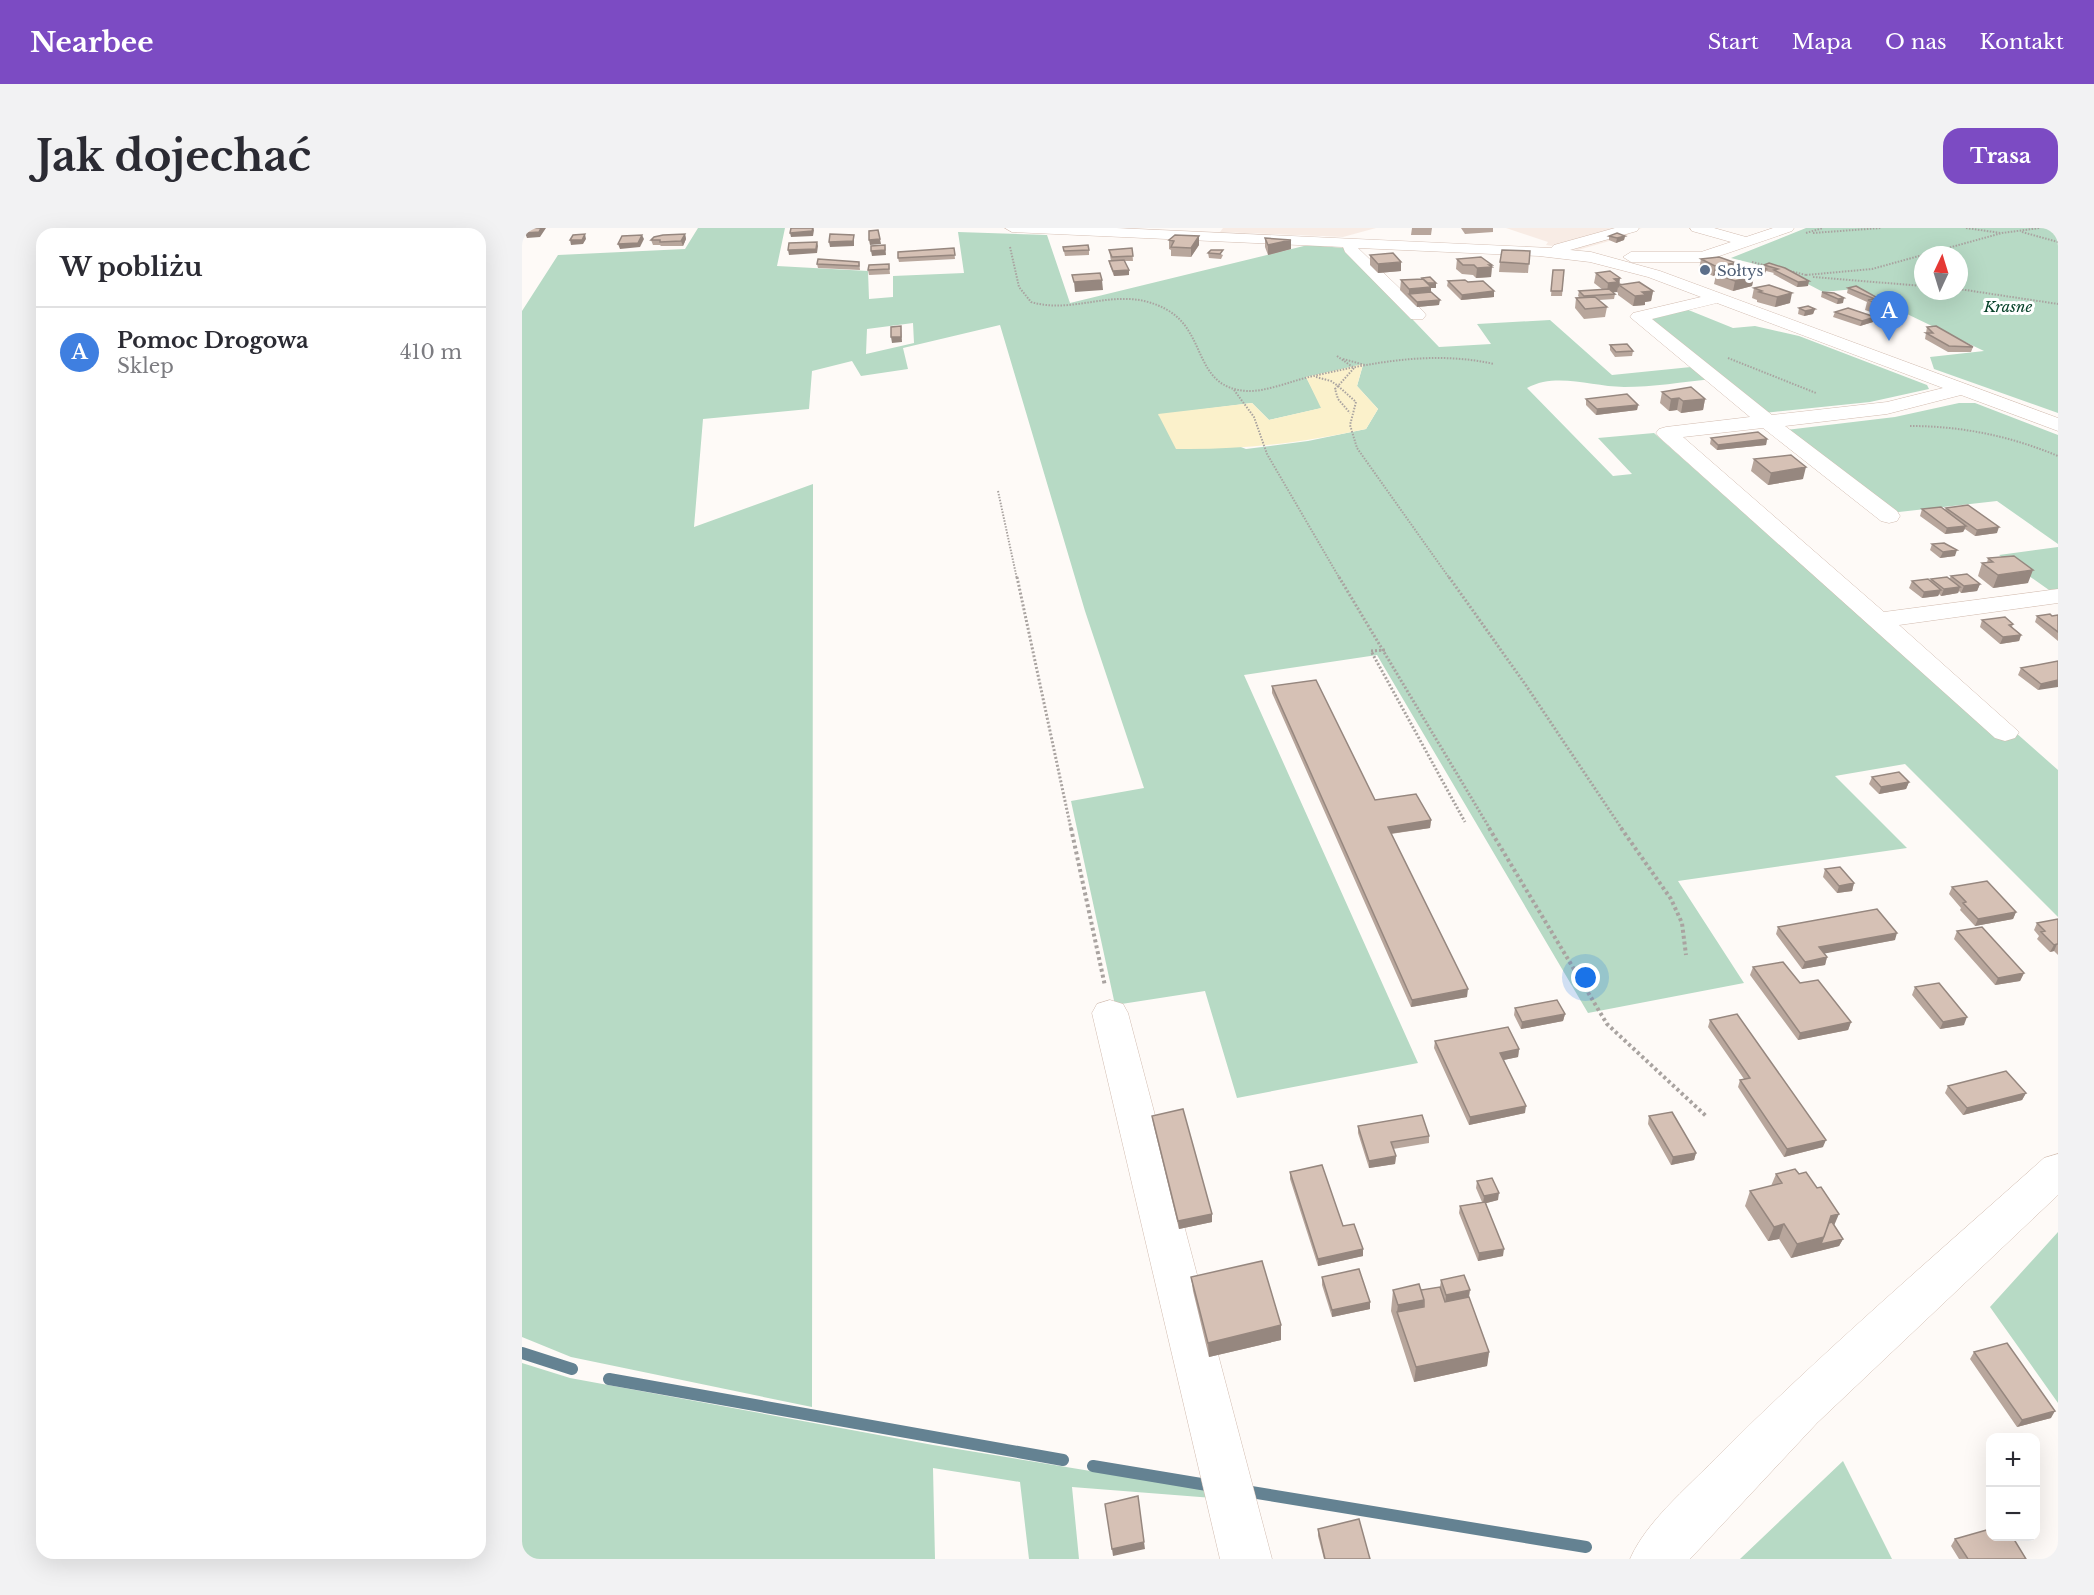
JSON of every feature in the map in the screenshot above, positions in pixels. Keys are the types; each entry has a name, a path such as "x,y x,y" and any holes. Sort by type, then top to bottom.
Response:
{"street":[{"path":"1325,242 1335,236 1362,228"},
{"path":"1567,228 1597,238"},
{"path":"1549,252 1632,228"},
{"path":"1697,228 1747,242"},
{"path":"1602,259 1702,257 1779,229"},
{"path":"1010,233 1274,231 1325,242 1549,252 1602,259 1639,269 1719,298 2058,425"},
{"path":"1351,243 1350,249 1417,315"},
{"path":"1719,298 1640,317 1767,421 1889,516"},
{"path":"1961,389 1901,405 1666,433 2005,732"},
{"path":"1878,620 2058,596"},
{"path":"1110,1012 1246,1559"},
{"path":"1656,1559 1679,1532 1809,1400 2058,1170"}],"path":[{"path":"1806,233 1881,228"},
{"path":"1966,228 2002,233"},
{"path":"2007,228 2058,242"},
{"path":"1806,275 1872,268 2002,233 2040,228"},
{"path":"1010,233 1019,287 1027,299 1035,304 1056,306 1098,299 1122,298 1161,307 1183,322 1210,375 1218,384 1234,390 1250,390 1354,368 1443,356 1469,357 1494,364"},
{"path":"1748,261 1771,267"},
{"path":"1783,270 1834,280 1914,285"},
{"path":"1968,290 2058,304"},
{"path":"1720,355 1826,397"},
{"path":"1337,356 1354,368"},
{"path":"1341,359 1366,366"},
{"path":"1350,412 1338,399 1335,389 1354,368"},
{"path":"1312,376 1331,381 1356,402 1350,412 1350,430 1357,448 1525,684 1671,899 1682,923 1686,955"},
{"path":"1234,390 1254,417 1267,454 1283,484 1385,650 1607,1024 1706,1116"},
{"path":"1904,426 1932,425 1983,432 2014,440 2058,456"},
{"path":"998,491 1110,1012"},
{"path":"1385,650 1371,651 1465,822"}],"shaded area":[{"path":"1223,228 1376,228 1343,237 1220,232"},
{"path":"1506,228 1642,228 1631,231 1627,236 1578,250 1546,245 1548,242"}],"green space":[{"path":"698,228 785,228 777,266 868,271 869,299 893,297 893,276 964,273 958,232 1047,235 1070,303 1308,245 1344,248 1439,347 1491,344 1477,324 1550,320 1612,375 1691,367 1712,379 1624,387 1550,381 1527,388 1613,476 1632,474 1598,438 1654,433 1993,735 2015,732 2058,770 2058,917 1905,764 1835,776 1907,848 1678,881 1744,983 1588,1013 1377,655 1244,675 1418,1063 1237,1098 1205,991 1115,1005 1071,801 1144,788 1085,611 1000,325 903,348 908,369 861,376 852,361 812,371 809,409 703,419 694,527 813,484 812,1407 571,1357 522,1337 522,311 558,255 685,249","holes":["913,323 914,343 866,354 867,329","1363,365 1357,386 1378,409 1366,429 1308,441 1246,449 1158,415 1252,403 1269,420 1322,408 1306,377"]},
{"name":"Krasne","path":"1806,228 2058,228 2058,413 1934,369 1930,357 1984,351 1855,289 1823,292 1783,271 1731,258"},
{"path":"1686,309 1733,328 1755,326 1799,336 1927,385 1929,389 1870,402 1764,413 1646,318"},
{"path":"1959,403 1975,403 2058,435 2058,544 1997,501 1890,513 1786,430 1895,417"},
{"path":"2058,547 2058,589 2049,590 1999,555"},
{"path":"2058,1232 2058,1403 1990,1307"},
{"path":"522,1363 570,1378 933,1445 1212,1491 1213,1498 1072,1487 1079,1559 1029,1559 1020,1482 933,1468 935,1559 522,1559"},
{"path":"1843,1461 1892,1559 1740,1559"}],"sand":[{"path":"1363,364 1357,386 1378,409 1366,429 1272,445 1176,449 1158,414 1252,403 1269,420 1321,408 1306,377"}],"building":[{"path":"529,228 541,228 539,232 525,233"},
{"path":"791,228 813,228 812,231 790,233"},
{"path":"878,230 880,239 869,240 869,231"},
{"path":"1617,233 1625,236 1617,238 1609,236"},
{"path":"585,234 582,240 570,240 573,235"},
{"path":"685,234 681,241 651,240 663,235"},
{"path":"830,234 854,235 853,241 829,242"},
{"path":"642,235 638,243 618,244 622,236"},
{"path":"1175,235 1199,236 1191,248 1171,247 1174,241 1169,240"},
{"path":"1265,238 1291,240 1268,245"},
{"path":"817,242 816,249 788,250 789,243"},
{"path":"885,245 885,250 871,251 871,246"},
{"path":"1088,245 1089,250 1064,251 1063,247"},
{"path":"954,248 955,255 898,258 898,252"},
{"path":"1132,248 1133,256 1112,257 1109,250"},
{"path":"1211,250 1223,250 1220,254 1208,253"},
{"path":"1502,250 1530,251 1529,264 1500,262"},
{"path":"1393,253 1401,262 1378,264 1370,255"},
{"path":"1481,257 1492,267 1477,268 1474,265 1463,265 1457,259"},
{"path":"1719,257 1736,263 1715,266 1701,259"},
{"path":"818,259 859,262 859,266 817,264"},
{"path":"1124,260 1129,270 1113,271 1109,261"},
{"path":"1769,263 1785,268 1809,281 1798,282 1774,270 1778,269 1764,265"},
{"path":"889,264 889,269 868,270 869,265"},
{"path":"1760,266 1766,269 1749,272 1743,269"},
{"path":"1553,270 1564,270 1562,291 1551,291"},
{"path":"1735,270 1754,276 1735,281 1716,274"},
{"path":"1610,271 1620,278 1614,279 1618,282 1608,283 1596,273"},
{"path":"1100,273 1102,280 1074,282 1072,275"},
{"path":"1430,277 1436,283 1428,283 1422,278"},
{"path":"1423,279 1431,287 1409,289 1401,280"},
{"path":"1465,280 1468,282 1483,281 1494,291 1462,295 1448,281"},
{"path":"1639,282 1653,291 1642,292 1646,295 1635,296 1619,285"},
{"path":"1769,285 1792,293 1777,297 1759,292 1762,291 1754,288"},
{"path":"1856,286 1876,297 1875,299 1848,288"},
{"path":"1609,289 1615,294 1584,296 1579,291"},
{"path":"1431,292 1440,300 1417,302 1409,294"},
{"path":"1822,292 1834,293 1844,298 1838,299"},
{"path":"1595,297 1607,307 1585,309 1576,298"},
{"path":"1882,298 1903,306 1893,309 1868,300"},
{"path":"1808,306 1815,309 1805,311 1799,308"},
{"path":"1848,308 1875,317 1862,321 1835,312"},
{"path":"901,326 901,337 891,337 891,327"},
{"path":"1936,326 1973,347 1949,346 1926,333 1933,333 1927,327"},
{"path":"1627,344 1633,351 1616,352 1610,345"},
{"path":"1691,387 1705,399 1683,401 1679,398 1671,399 1662,392"},
{"path":"1627,394 1638,405 1597,409 1586,399"},
{"path":"1758,432 1767,439 1718,445 1711,438"},
{"path":"1791,455 1806,467 1771,473 1754,459"},
{"path":"1968,505 1999,527 1977,530 1946,508"},
{"path":"1941,507 1966,526 1947,528 1922,509"},
{"path":"1944,543 1957,550 1943,552 1932,544"},
{"path":"2014,556 2033,570 1998,575 1982,563 1993,562 1988,558"},
{"path":"1967,574 1980,584 1964,586 1951,576"},
{"path":"1947,577 1960,587 1944,589 1931,579"},
{"path":"1928,579 1941,590 1924,592 1912,581"},
{"path":"2058,615 2058,632 2037,616"},
{"path":"2005,617 2013,624 2009,625 2021,635 2003,637 1982,620"},
{"path":"2058,661 2058,680 2041,684 2021,668"},
{"path":"1316,680 1375,800 1416,794 1431,820 1388,827 1468,989 1412,1000 1272,686"},
{"path":"1899,772 1909,782 1881,787 1872,777"},
{"path":"1840,867 1854,883 1839,886 1825,869"},
{"path":"1987,881 2016,912 1978,919 1952,887"},
{"path":"1877,909 1897,933 1819,947 1827,957 1805,962 1778,927"},
{"path":"2058,919 2058,944 2054,945 2041,932 2045,931 2037,923"},
{"path":"1982,927 2024,973 1998,978 1957,931"},
{"path":"1783,962 1800,983 1818,980 1851,1022 1800,1033 1753,967"},
{"path":"1939,983 1967,1017 1943,1022 1915,987"},
{"path":"1557,1000 1565,1014 1522,1022 1515,1008"},
{"path":"1737,1014 1826,1140 1787,1149 1740,1080 1750,1078 1710,1020"},
{"path":"1508,1027 1519,1049 1500,1053 1526,1106 1470,1117 1435,1041"},
{"path":"2006,1071 2026,1093 1967,1108 1948,1086"},
{"path":"1183,1109 1212,1214 1178,1221 1152,1116"},
{"path":"1672,1112 1696,1153 1673,1157 1649,1116"},
{"path":"1422,1115 1429,1136 1391,1142 1396,1156 1369,1161 1358,1126"},
{"path":"1322,1165 1343,1226 1354,1224 1363,1249 1318,1259 1290,1172"},
{"path":"1795,1169 1799,1174 1806,1172 1817,1188 1821,1187 1839,1214 1831,1216 1824,1237 1797,1244 1784,1224 1774,1227 1750,1191 1782,1183 1776,1174"},
{"path":"1492,1178 1499,1193 1484,1196 1477,1181"},
{"path":"1485,1202 1504,1249 1479,1253 1460,1206"},
{"path":"1832,1222 1843,1239 1821,1244 1829,1223"},
{"path":"1262,1261 1281,1325 1208,1343 1191,1277"},
{"path":"1359,1269 1370,1302 1332,1310 1322,1277"},
{"path":"1464,1275 1470,1290 1446,1295 1441,1280"},
{"path":"1419,1284 1424,1300 1398,1305 1393,1290"},
{"path":"1440,1287 1445,1302 1469,1297 1489,1352 1416,1367 1397,1312 1424,1307 1421,1290"},
{"path":"2007,1343 2055,1411 2022,1420 1974,1352"},
{"path":"1138,1496 1144,1542 1112,1549 1105,1504"},
{"path":"1359,1519 1370,1559 1325,1559 1318,1529"},
{"path":"1986,1530 1986,1541 2015,1541 2026,1559 1968,1559 1955,1539"}],"waterway":[{"path":"522,1353 572,1369"},
{"path":"609,1379 1063,1460"},
{"path":"1093,1466 1213,1486"},
{"path":"1245,1491 1586,1547"}],"place":[{"name":"Sołtys","path":"1705,270"},
{"name":"Pomoc Drogowa","path":"1889,341"}]}
